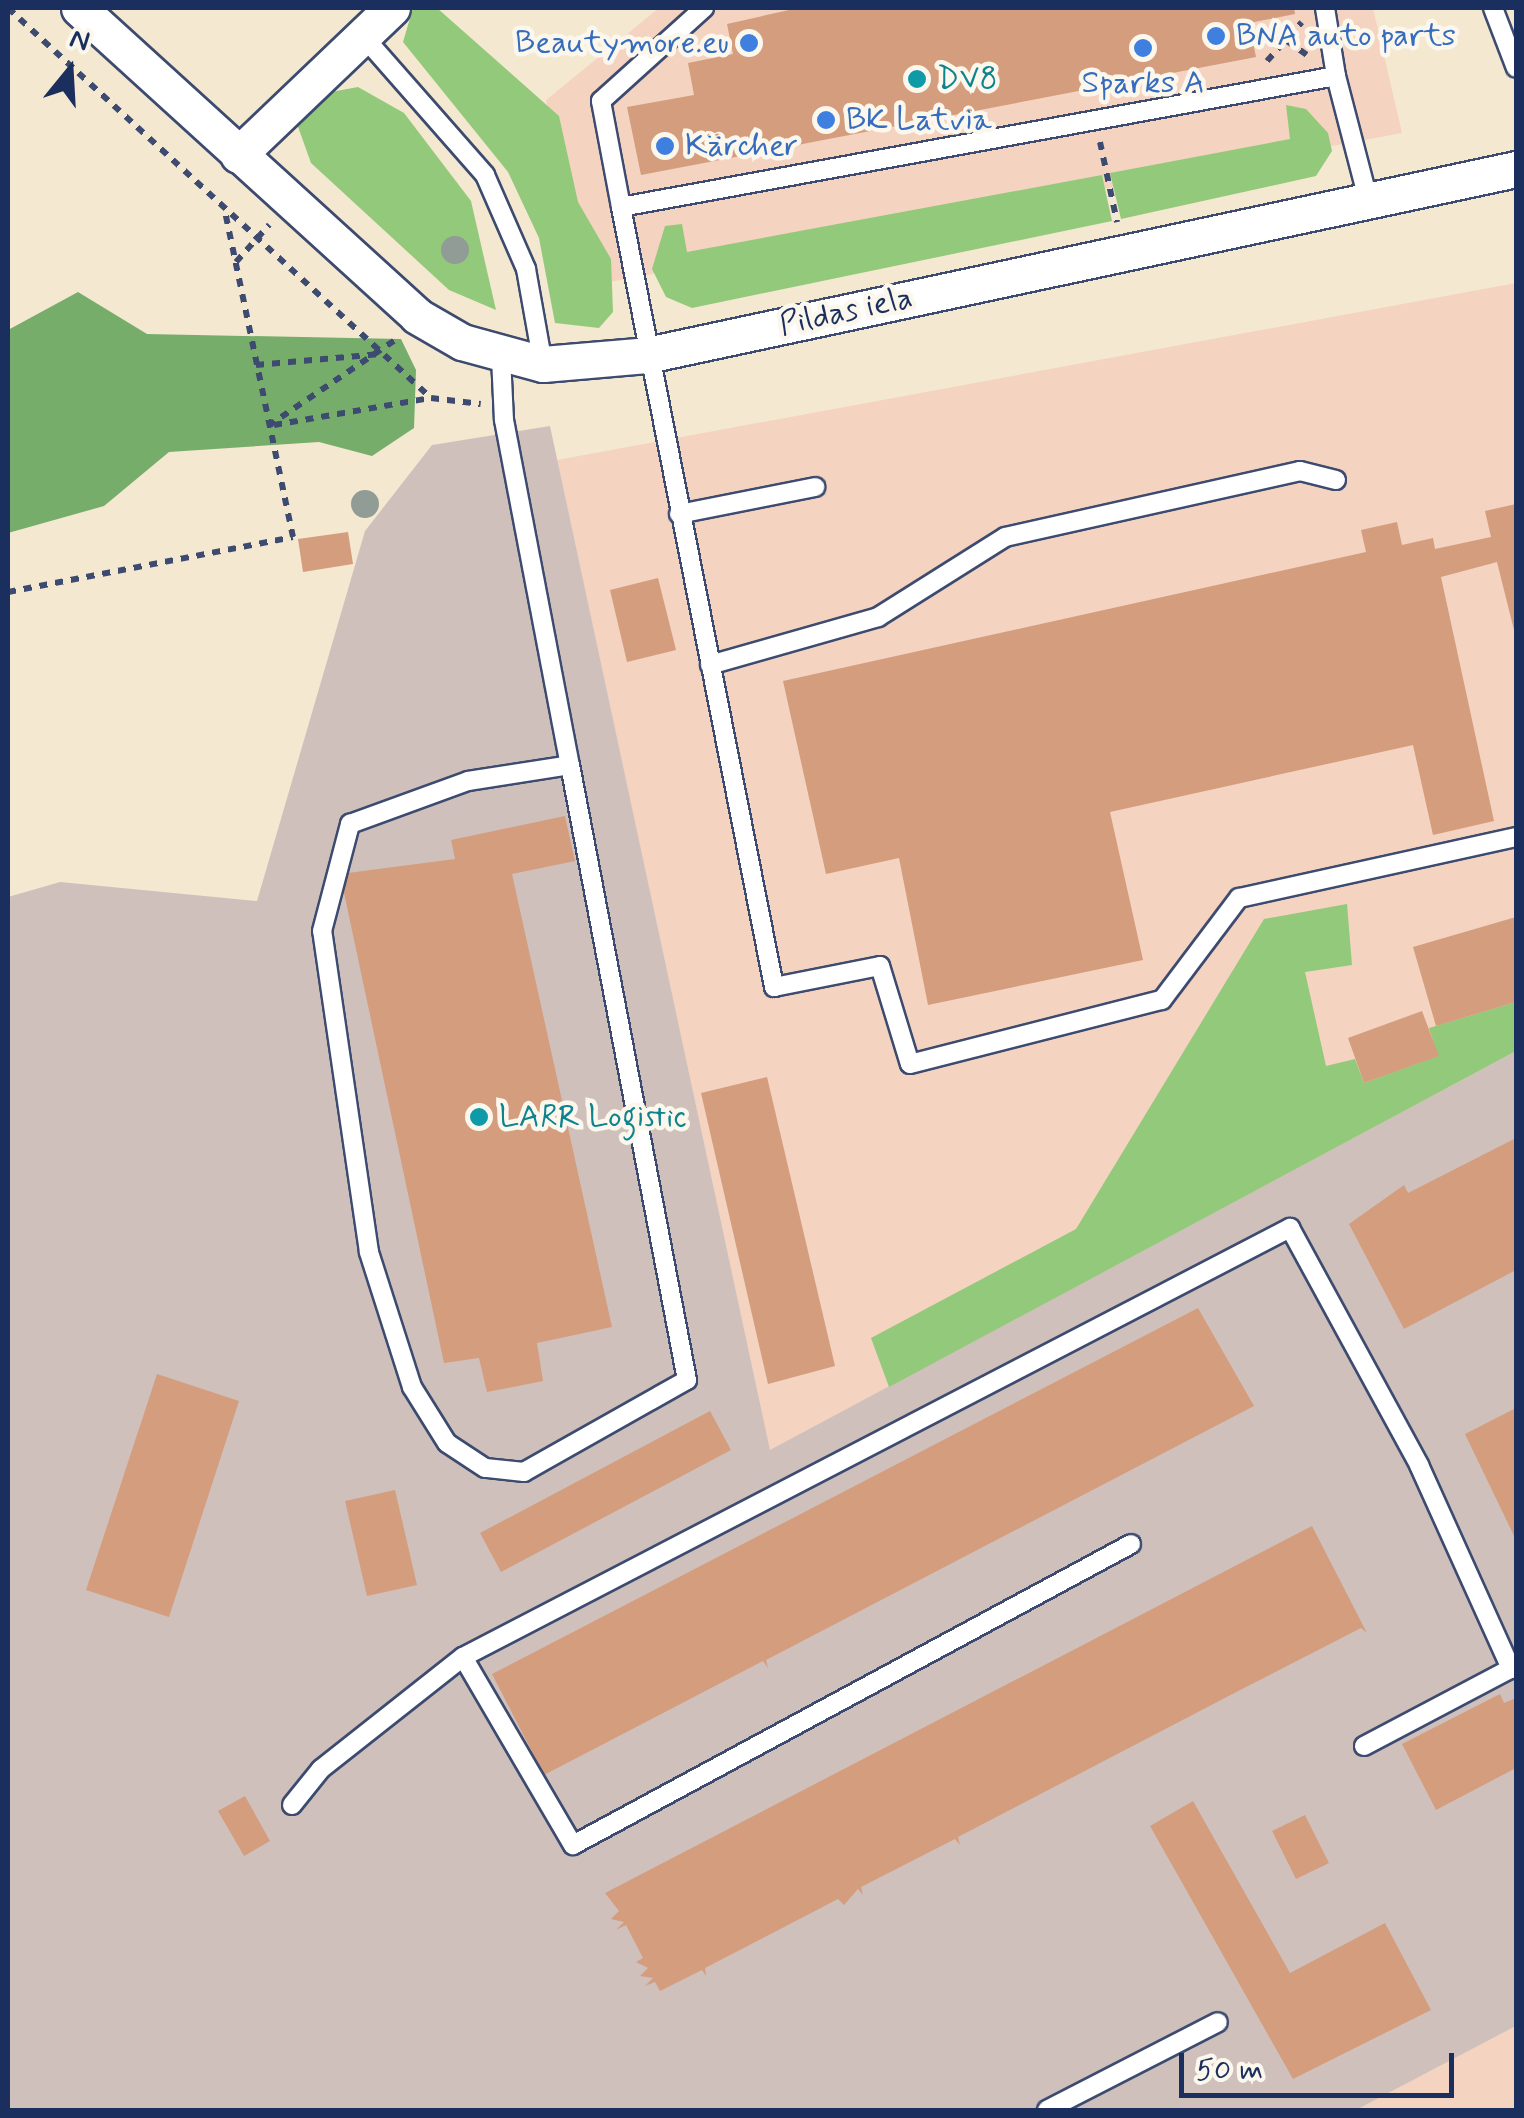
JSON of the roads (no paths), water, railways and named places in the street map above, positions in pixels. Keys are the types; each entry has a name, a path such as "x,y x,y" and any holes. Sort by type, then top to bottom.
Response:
{"street":[{"name":"Pildas iela","path":"79,8 417,316 501,357 543,364 647,355 1516,170"},
{"path":"238,155 392,8"}],"lane":[{"path":"704,8 600,102 774,987 880,966 910,1064 1162,1000 1239,898 1516,837"},
{"path":"1325,8 1336,76 1368,199"},
{"path":"1494,8 1516,68"},
{"path":"363,36 485,175 526,269 543,364"},
{"path":"621,208 1336,76"},
{"path":"501,357 502,406 570,765 686,1380 524,1472 485,1468 446,1443 412,1386 369,1252 322,931 350,824 468,782 570,765"},
{"path":"710,665 878,616 1005,537 1300,471 1336,480"},
{"path":"679,514 815,487"},
{"path":"292,1804 321,1769 464,1657 1290,1228 1419,1465 1514,1668 1364,1746"},
{"path":"464,1657 573,1844 1130,1544"},
{"path":"1047,2110 1218,2022"}],"place":[{"name":"BNA auto parts","path":"1216,36"},
{"name":"Beautymore.eu","path":"749,43"},
{"name":"Sparks A","path":"1143,48"},
{"name":"DV8","path":"917,79"},
{"name":"BK Latvia","path":"826,120"},
{"name":"Kärcher","path":"665,146"},
{"name":"LARR Logistic","path":"479,1117"}]}
